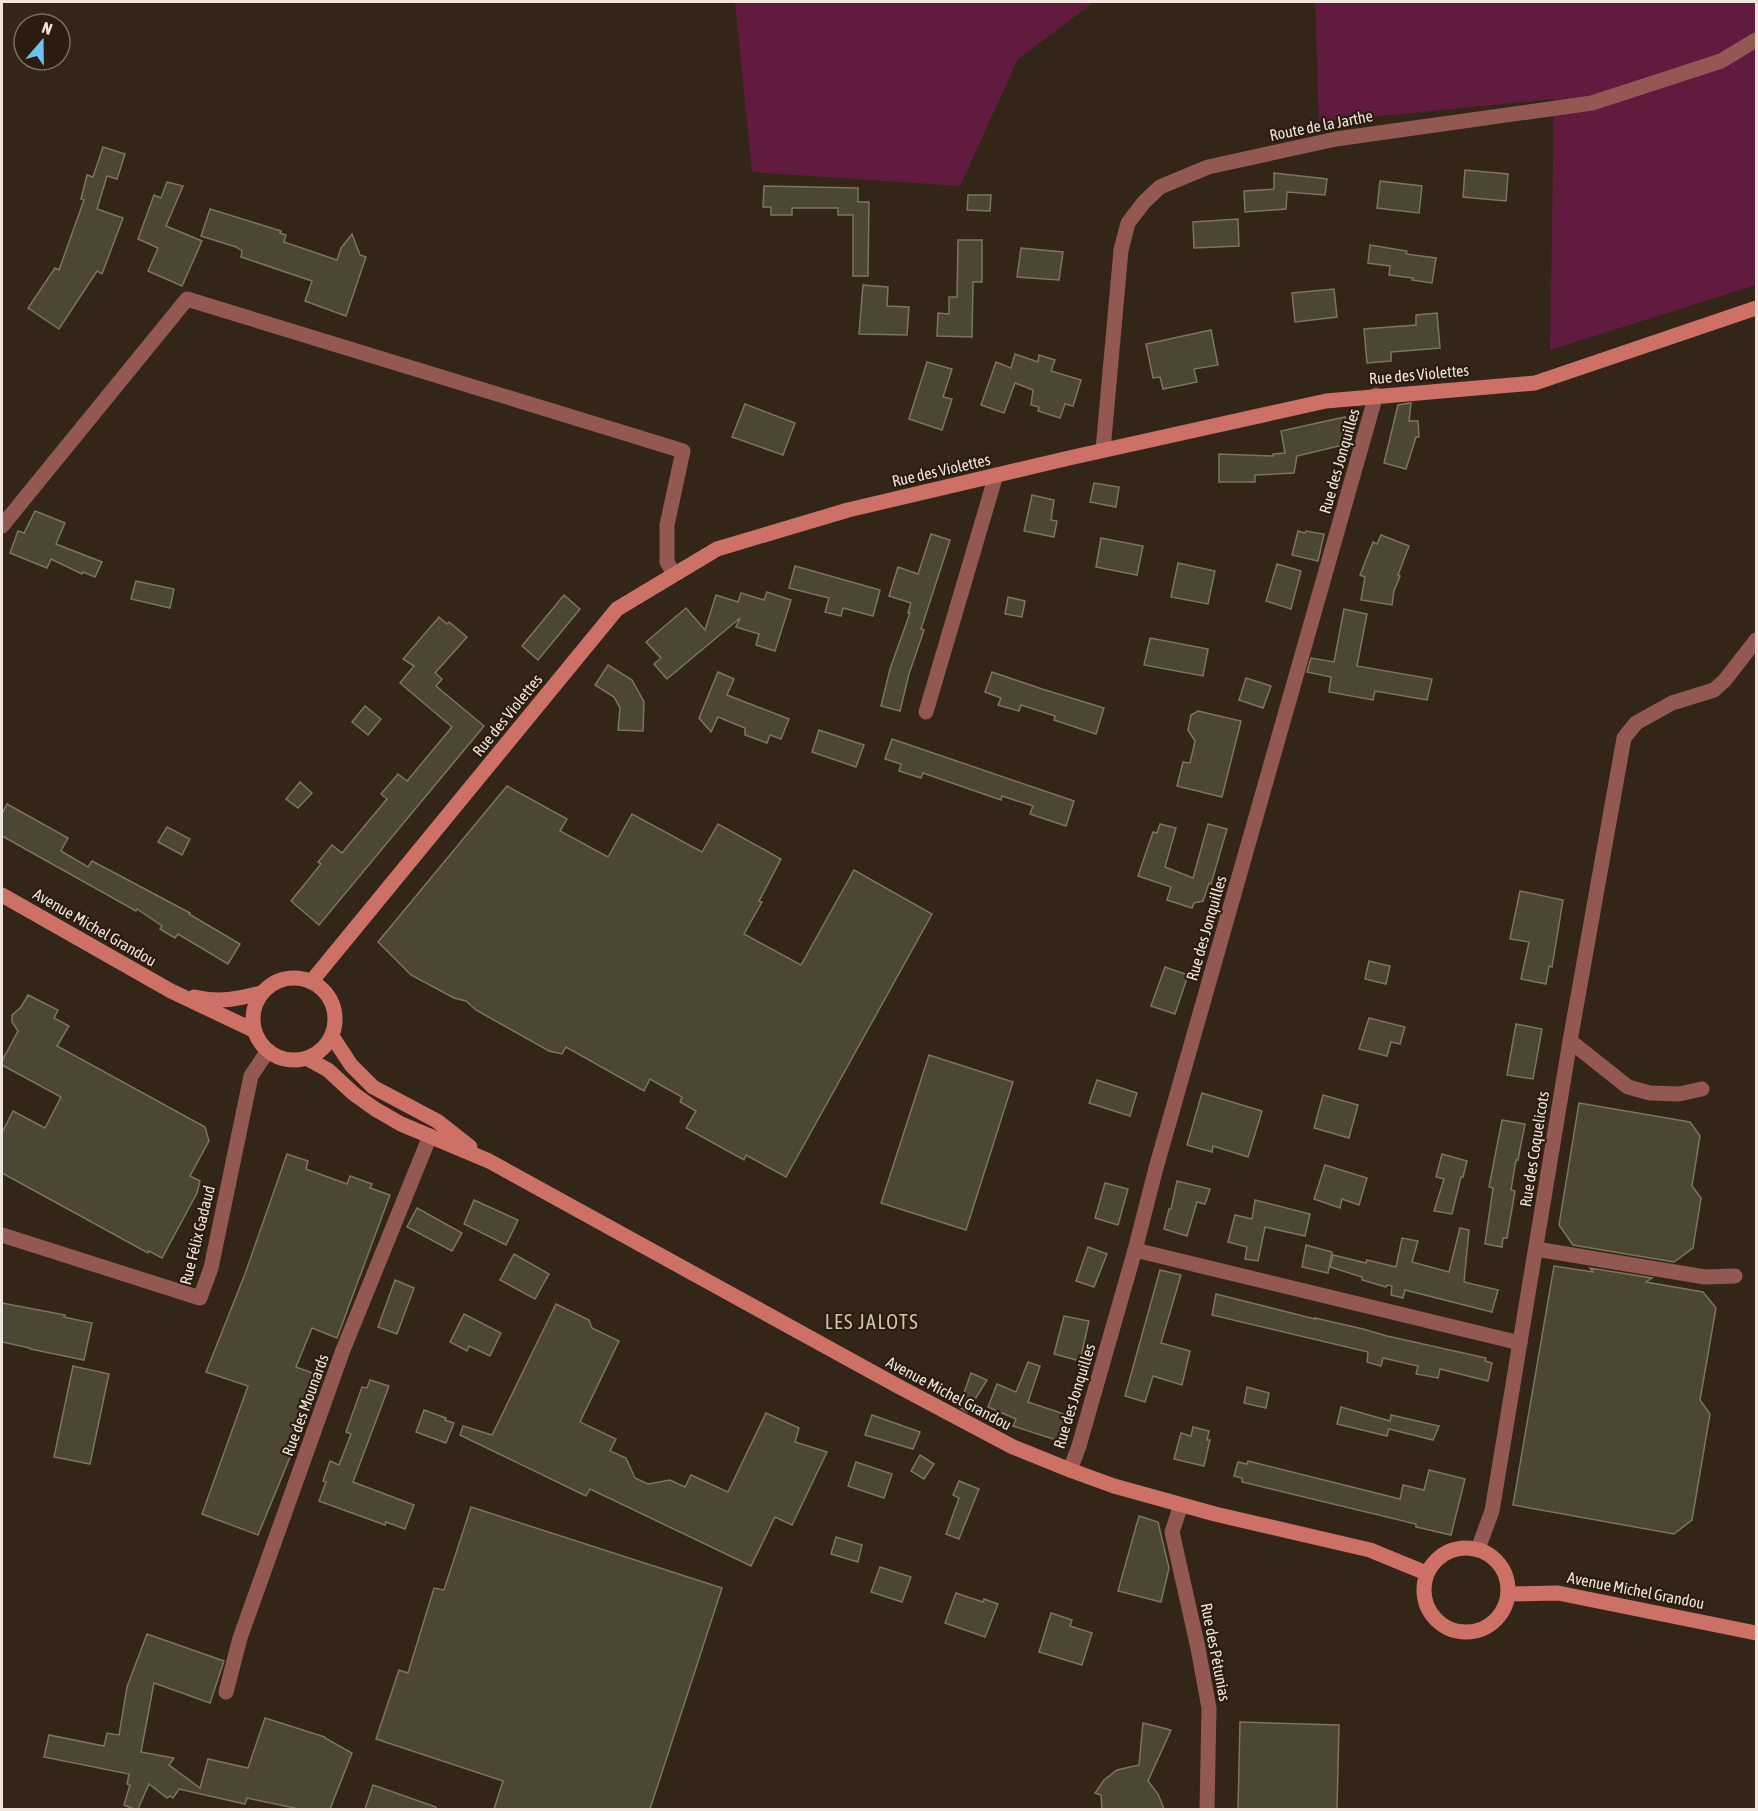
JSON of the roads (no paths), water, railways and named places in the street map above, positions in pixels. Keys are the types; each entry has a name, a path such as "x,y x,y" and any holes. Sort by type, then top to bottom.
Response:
{"main road":[{"name":"Rue des Violettes","path":"312,982 617,609 717,549 848,510 1103,450 1326,401 1535,383 1756,308"},
{"name":"Avenue Michel Grandou","path":"2,895 171,991 253,1030"},
{"path":"285,978 298,978 312,982 321,987 333,1004 335,1026 326,1046 308,1059 297,1061 276,1057 267,1052 258,1042 253,1030 252,1017 261,993 272,984 285,978"},
{"name":"Avenue Michel Grandou","path":"171,991 217,1000 232,1000 261,993"},
{"name":"Avenue Michel Grandou","path":"332,1036 351,1065 373,1087 437,1121 489,1161"},
{"name":"Avenue Michel Grandou","path":"308,1059 328,1070 354,1094 375,1109 401,1124 489,1161 954,1417 1013,1447 1114,1486 1181,1505 1370,1550 1426,1573"},
{"path":"1466,1547 1478,1550 1495,1559 1501,1566 1508,1584 1506,1605 1493,1622 1484,1628 1473,1632 1452,1630 1439,1624 1424,1601 1423,1587 1426,1573 1433,1563 1448,1552 1466,1547"},
{"name":"Avenue Michel Grandou","path":"1508,1594 1558,1593 1722,1624 1756,1633"}],"street":[{"name":"Route de la Jarthe","path":"1103,450 1121,250 1128,223 1144,202 1160,187 1208,166 1336,139 1592,103 1721,61 1756,40"},
{"path":"2,526 187,299 683,451 667,525 667,562 674,574"},
{"name":"Rue des Jonquilles","path":"1070,1470 1080,1446 1156,1168 1376,395"},
{"path":"926,712 996,475"},
{"name":"Rue des Coquelicots","path":"1478,1550 1492,1511 1570,1041 1624,738 1636,723 1672,703 1714,690 1725,680 1756,640"},
{"path":"1570,1041 1628,1087 1650,1093 1679,1094 1702,1089"},
{"name":"Rue Félix Gadaud","path":"2,1235 200,1298 211,1268 251,1076 267,1052"},
{"name":"Rue des Mounards","path":"226,1692 240,1638 343,1350 430,1136"},
{"path":"1536,1249 1705,1278 1735,1276"},
{"path":"1135,1250 1520,1343"},
{"name":"Rue des Pétunias","path":"1181,1505 1172,1532 1209,1708 1207,1809"}],"district":[{"name":"LES JALOTS","path":"872,1321"}]}
